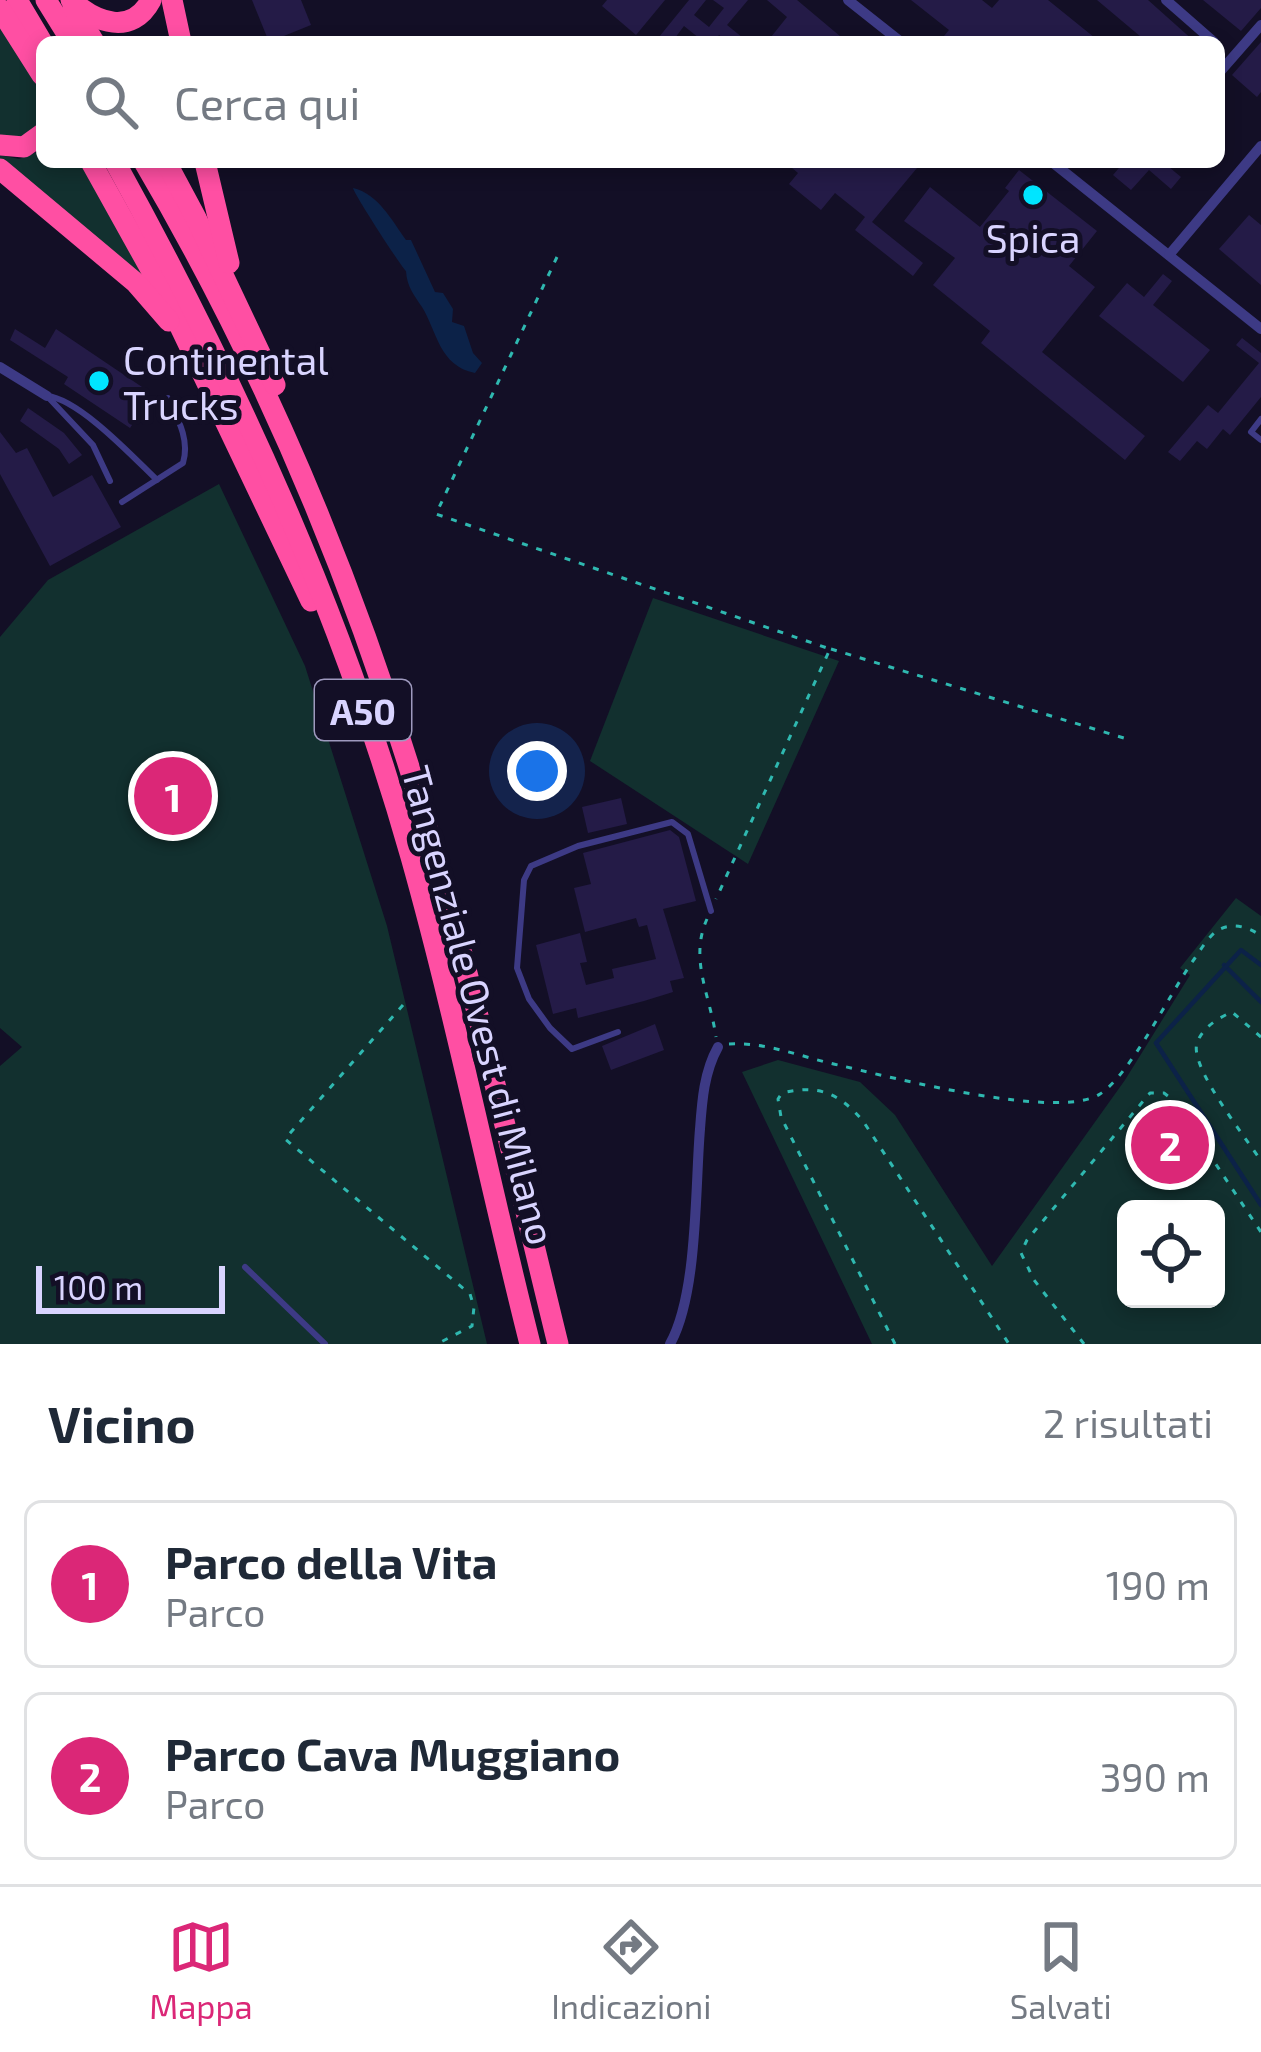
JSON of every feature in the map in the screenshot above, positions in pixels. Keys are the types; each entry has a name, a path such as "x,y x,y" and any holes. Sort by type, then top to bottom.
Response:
{"highway":[{"path":"17,0 38,36"},
{"path":"46,0 68,36"},
{"path":"70,0 95,18 117,23 140,16 151,0"},
{"path":"70,0 91,36"},
{"path":"172,0 180,36"},
{"path":"0,9 36,66"},
{"path":"0,145 24,147 36,138"},
{"path":"94,168 165,295 287,556 338,637"},
{"name":"Tangenziale Ovest di Milano","path":"118,168 236,395 338,637 411,856 530,1344"},
{"name":"Tangenziale Ovest di Milano","path":"147,168 250,364 302,477 381,680 477,1017 558,1344"},
{"path":"169,168 242,310 281,400 302,477"},
{"path":"207,168 242,310"},
{"path":"0,170 136,284 168,320 224,414"}],"street":[{"path":"848,0 893,36"},
{"path":"1166,0 1207,36"},
{"path":"1225,67 1261,25"},
{"path":"1225,52 1232,58"},
{"path":"1169,255 1261,146"},
{"path":"1060,168 1261,329"},
{"path":"0,367 47,397"},
{"path":"670,1344 686,1304 702,1102 708,1066 718,1047"}],"lane":[{"path":"47,397 61,399 158,480"},
{"path":"47,397 93,445 110,481"},
{"path":"122,502 178,467 186,455 182,428 168,398"},
{"path":"1261,419 1251,432 1261,440"},
{"path":"618,1032 572,1049 530,999 518,968 524,880 531,866 578,846 672,822 688,834 711,911"},
{"path":"245,1267 326,1344"}],"path":[{"path":"557,257 436,514 830,649 1127,739"},
{"path":"830,649 698,940 700,971 718,1047 733,1043 776,1048 1021,1102 1082,1102 1102,1094 1118,1076 1185,971 1220,929 1237,925 1261,936"},
{"path":"403,1005 285,1139 470,1294 472,1326 437,1344"},
{"path":"1261,1037 1232,1012 1213,1022 1197,1040 1195,1051 1205,1077 1261,1161"},
{"path":"895,1344 781,1117 778,1099 782,1094 808,1088 845,1100 1009,1344"},
{"path":"1084,1344 1023,1264 1021,1253 1150,1094 1173,1100 1261,1232"}],"green space":[{"path":"0,24 36,81 36,134 0,142"},
{"path":"36,152 36,168 88,168 152,283 0,164 0,155 19,159"},
{"path":"219,484 305,666 387,926 487,1344 0,1344 0,1066 22,1047 0,1028 0,637 48,580"},
{"path":"653,598 839,661 748,864 590,761"},
{"path":"1236,898 1261,916 1261,1344 872,1344 742,1072 778,1060 860,1082 895,1115 992,1266 1125,1080 1190,975 1180,968"}],"water":[{"path":"353,188 377,202 406,240 411,240 435,292 443,293 453,309 452,322 464,326 473,353 482,363 475,373 446,355 411,290 406,271"}],"building":[{"path":"252,0 301,0 311,25 284,36 267,36"},
{"path":"607,0 665,0 636,35 602,6"},
{"path":"689,0 706,0 694,15 709,27 724,8 713,0 748,0 727,25 741,36 696,36 684,26 676,36 660,36"},
{"path":"767,0 797,0 840,36 772,36 787,17"},
{"path":"911,0 982,0 992,8 999,0 1048,0 1093,36 944,36 949,30"},
{"path":"1097,0 1148,0 1188,36 1140,36"},
{"path":"1203,0 1261,0 1261,8 1241,31"},
{"path":"1261,42 1261,92 1257,97 1232,75"},
{"path":"792,168 917,168 872,222 923,263 913,276 855,230 865,217 835,193 821,210 789,184 798,173"},
{"path":"1119,168 1170,168 1181,177 1171,189 1149,170 1131,190 1113,175"},
{"path":"1019,170 1097,231 1069,266 1095,287 1042,352 1145,436 1125,460 981,343 990,331 933,285 955,258 904,221 930,187 980,227 1009,191 1005,188"},
{"path":"1249,215 1261,225 1261,285 1219,249"},
{"path":"1163,274 1172,281 1153,305 1210,350 1183,382 1099,316 1127,283 1144,297"},
{"name":"Continental Trucks","path":"15,329 45,348 56,329 142,387 132,403 136,419 130,428 64,384 68,377 10,340"},
{"path":"1242,338 1261,353 1261,397 1230,435 1223,429 1207,449 1197,441 1180,461 1168,452 1208,405 1218,413 1259,363 1236,345"},
{"path":"28,408 64,433 82,455 69,464 59,449 20,421"},
{"path":"0,432 16,453 27,448 53,497 92,475 121,527 50,566 0,474"},
{"path":"621,798 627,824 588,833 582,807"},
{"path":"670,830 679,837 696,901 663,909 684,978 670,981 673,992 644,1001 578,1018 576,1008 553,1014 536,945 580,933 587,962 580,963 586,985 614,978 612,969 656,959 647,925 639,927 636,918 585,932 574,888 591,884 583,853"},
{"path":"655,1024 664,1050 611,1070 602,1046"}],"waterway":[{"path":"1261,965 1241,950 1156,1043 1261,1205"},
{"path":"1224,965 1261,1002"}],"place":[{"name":"Spica","path":"1033,195"},
{"name":"Continental Trucks","path":"99,381"},
{"name":"Parco della Vita","path":"173,796"},
{"name":"Parco Cava Muggiano","path":"1170,1145"}]}
